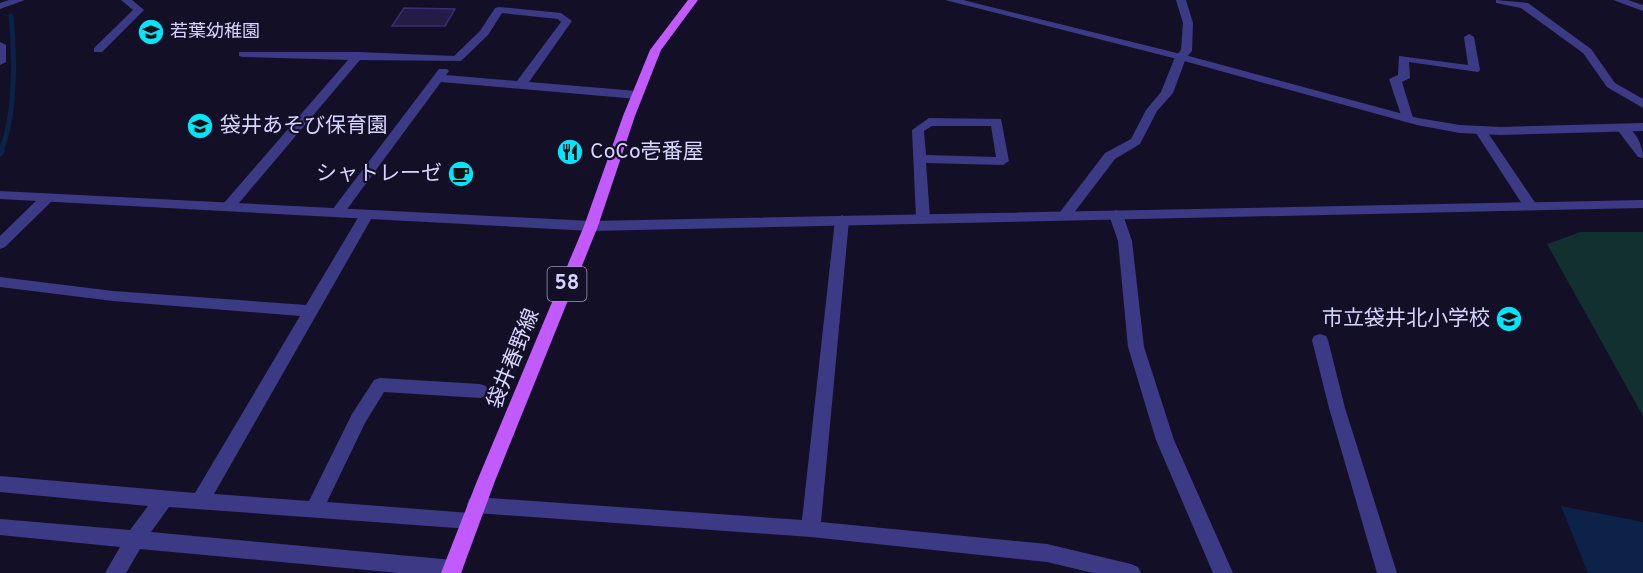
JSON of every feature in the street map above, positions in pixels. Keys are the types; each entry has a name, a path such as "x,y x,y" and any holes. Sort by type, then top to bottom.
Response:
{"main road":[{"name":"袋井春野線","path":"452,571 473,513 591,226 637,95 656,50 693,0"}],"street":[{"path":"0,5 5,0"},
{"path":"0,5 20,0"},
{"path":"98,50 139,10 126,0"},
{"path":"950,0 1181,57 1407,118 1480,130 1643,127"},
{"path":"1065,215 1110,156 1136,141 1152,110 1167,93 1181,57 1186,51 1188,23 1181,0"},
{"path":"1618,0 1643,8"},
{"path":"1500,1 1524,5 1587,51 1611,85 1643,104"},
{"path":"337,213 436,78 484,33 499,10 561,16 567,21 520,86"},
{"path":"1407,118 1395,79 1404,78 1403,58 1474,70 1469,37"},
{"path":"0,45 0,62"},
{"path":"243,54 457,59"},
{"path":"228,207 358,55"},
{"path":"436,78 637,95"},
{"path":"921,159 1003,161 997,122 929,122 918,130 923,218"},
{"path":"1622,128 1643,154"},
{"path":"1480,130 1531,207"},
{"path":"0,195 591,226 1643,204"},
{"path":"0,244 47,198"},
{"path":"200,501 367,214"},
{"path":"1116,215 1125,241 1136,347 1165,440 1223,573"},
{"path":"811,529 842,220"},
{"path":"0,282 113,296 312,310"},
{"path":"1320,340 1337,408 1387,573"},
{"path":"315,508 358,419 380,385 480,391"},
{"path":"0,484 164,499 315,508 811,529 1047,553 1131,573"},
{"path":"115,573 135,539 164,499"},
{"path":"0,527 452,571"}],"green space":[{"path":"1581,232 1643,232 1643,416 1547,244"}],"water":[{"path":"1561,506 1643,522 1643,573 1588,573"}],"building":[{"path":"404,8 455,9 445,26 392,26"}],"waterway":[{"path":"0,152 12,104 11,16"}],"place":[{"name":"若葉幼稚園","path":"151,32"},
{"name":"袋井あそび保育園","path":"200,126"},
{"name":"CoCo壱番屋","path":"570,152"},
{"name":"シャトレーゼ","path":"461,174"},
{"name":"市立袋井北小学校","path":"1509,319"}]}
